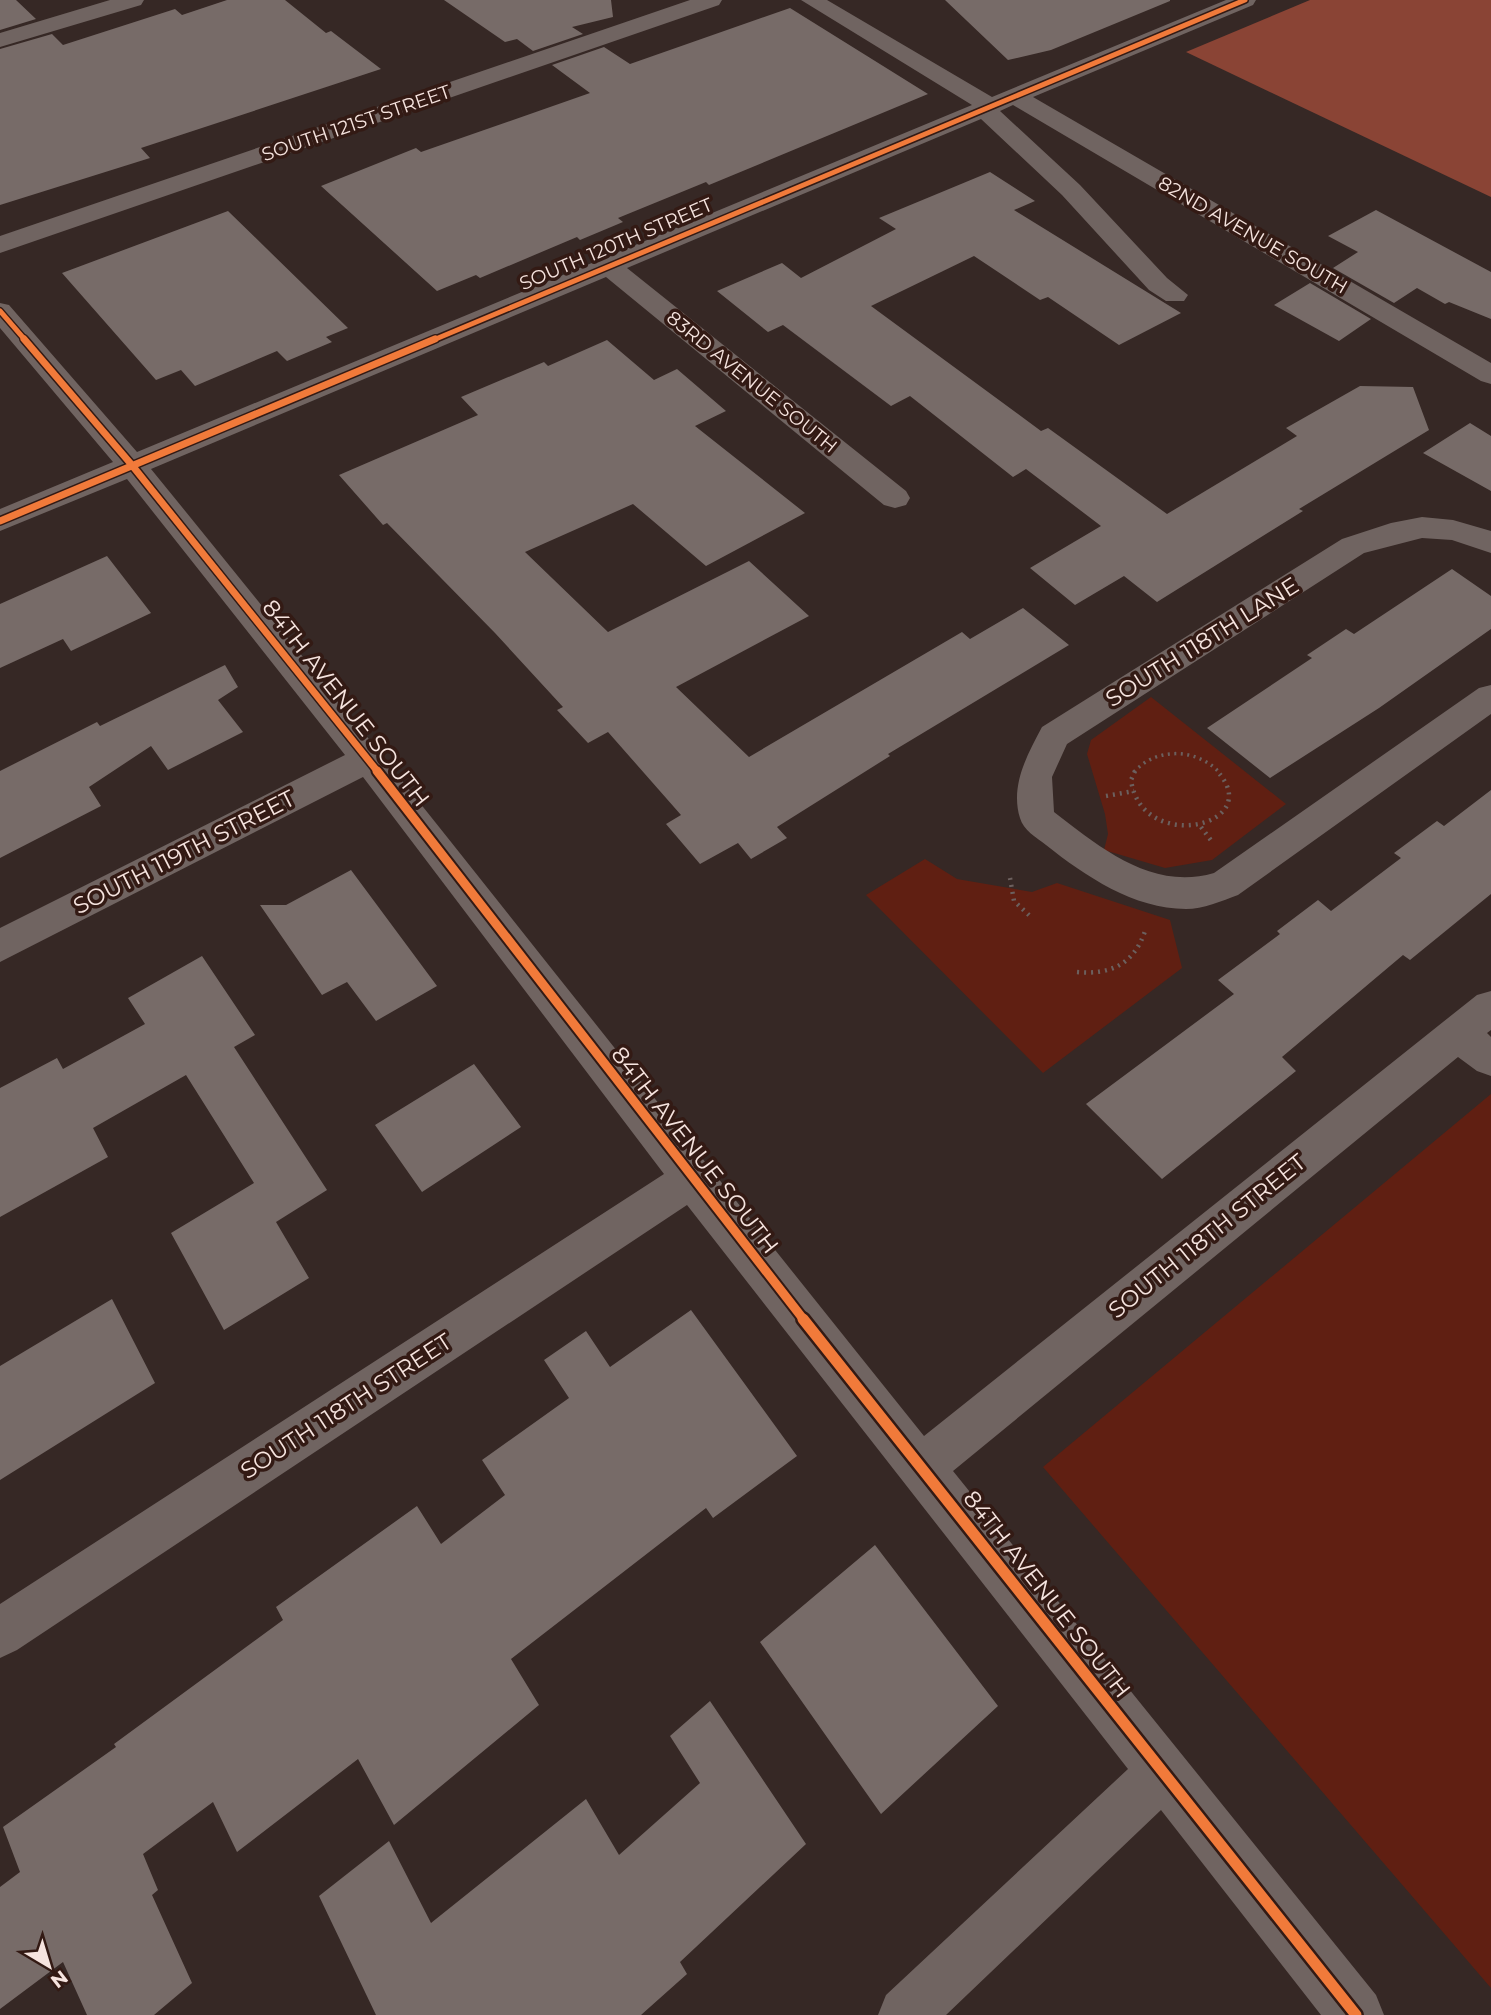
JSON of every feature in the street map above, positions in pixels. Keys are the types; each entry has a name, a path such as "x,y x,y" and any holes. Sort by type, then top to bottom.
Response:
{"street":[{"path":"0,40 132,0"},
{"name":"SOUTH 121ST STREET","path":"0,246 711,0"},
{"name":"82ND AVENUE SOUTH","path":"812,0 995,104 1491,375"},
{"name":"SOUTH 120TH STREET","path":"0,521 1245,0"},
{"path":"995,104 999,120 1071,190 1158,284 1175,295"},
{"name":"83RD AVENUE SOUTH","path":"608,266 895,498"},
{"name":"84TH AVENUE SOUTH","path":"0,311 131,464 368,759 692,1179 923,1466 1356,2015"},
{"name":"SOUTH 118TH LANE","path":"1156,888 1097,866 1037,818 1035,777 1054,736 1353,546 1409,526 1447,528 1491,543"},
{"path":"1156,888 1185,895 1225,885 1491,697"},
{"name":"SOUTH 119TH STREET","path":"0,946 368,759"},
{"name":"SOUTH 118TH STREET","path":"923,1466 1491,1007"},
{"path":"1457,1034 1491,1059"},
{"name":"SOUTH 118TH STREET","path":"0,1633 692,1179"},
{"path":"906,2015 1163,1772"}],"path":[{"path":"1181,752 1200,757 1216,767 1227,780 1231,794 1228,809 1217,820 1201,827 1182,827 1163,822 1147,812 1134,791 1132,783 1136,769 1147,759 1163,753 1181,752"},
{"path":"1106,796 1134,791"},
{"path":"1010,878 1011,897 1016,908 1031,918"},
{"path":"1077,972 1099,976 1113,971 1133,957 1142,944 1156,888"}],"shaded area":[{"path":"1310,0 1491,0 1491,197 1186,52"},
{"path":"1151,697 1286,804 1212,860 1165,868 1104,850 1108,834 1105,814 1087,754 1091,740"},
{"path":"925,859 957,879 1032,892 1057,883 1170,920 1182,968 1043,1073 866,895"},
{"path":"1491,1094 1491,1988 1043,1467"}],"building":[{"path":"0,0 16,0 36,19 0,30"},
{"path":"227,0 285,0 326,33 331,31 381,69 141,148 150,158 0,205 0,49 52,34 63,45 175,9 182,15"},
{"path":"444,0 611,0 613,17 572,27 583,34 533,51 517,39 505,42"},
{"path":"945,0 1170,1 1051,50 1008,60"},
{"path":"790,8 928,94 709,185 706,182 618,218 623,222 580,240 577,237 480,278 476,275 437,291 321,186 416,148 421,152 590,93 552,65 604,47 630,64"},
{"path":"990,172 1035,201 1014,210 1181,313 1119,345 1048,297 1040,300 974,256 871,306 1041,431 1048,428 1167,514 1297,436 1286,428 1360,386 1413,387 1429,430 1299,509 1303,511 1157,602 1124,576 1075,605 1030,568 1101,526 1026,469 1013,477 910,396 891,406 783,325 768,332 717,291 782,263 801,278 896,229 879,218"},
{"path":"1376,210 1491,272 1491,319 1449,302 1445,304 1417,288 1394,303 1333,268 1358,252 1328,236"},
{"path":"228,211 348,328 326,337 332,342 287,361 277,351 195,386 181,370 156,380 62,273"},
{"path":"1310,283 1371,319 1339,341 1274,305"},
{"path":"607,340 654,380 677,369 726,411 695,426 805,513 706,566 633,504 525,552 608,632 749,561 809,616 676,687 749,757 962,632 970,639 1023,608 1069,645 888,754 890,756 777,827 787,838 751,859 738,843 700,864 666,824 681,815 608,732 588,743 557,710 563,707 495,633 387,523 383,525 339,475 478,415 461,397 544,362 548,366"},
{"path":"1470,423 1491,436 1491,491 1423,453"},
{"path":"107,556 151,613 71,651 63,639 0,668 0,604"},
{"path":"1452,569 1491,596 1491,629 1379,708 1270,778 1207,728 1312,658 1307,655 1346,629 1354,634"},
{"path":"225,665 238,687 218,700 243,732 168,770 151,746 89,787 101,806 0,858 0,771 97,722 100,726"},
{"path":"1491,790 1491,894 1410,960 1403,955 1282,1057 1296,1071 1162,1179 1086,1104 1234,994 1218,980 1280,934 1277,931 1318,900 1331,911 1401,858 1394,853 1437,821 1444,826"},
{"path":"351,870 437,986 376,1021 347,982 322,995 260,905 286,905"},
{"path":"202,956 255,1035 234,1047 327,1190 276,1222 309,1278 224,1330 171,1233 254,1183 186,1075 93,1128 108,1157 0,1217 0,1088 57,1058 63,1069 145,1024 128,998"},
{"path":"474,1064 521,1127 422,1192 375,1125"},
{"path":"112,1299 155,1383 0,1480 0,1366"},
{"path":"691,1310 797,1456 713,1518 706,1508 511,1659 539,1705 394,1825 358,1759 237,1852 213,1802 143,1854 158,1890 152,1895 192,1983 154,2015 87,2015 63,1962 0,2009 0,1887 20,1872 3,1827 116,1747 114,1744 283,1620 276,1607 417,1506 441,1544 505,1495 482,1460 569,1398 544,1360 586,1331 610,1367"},
{"path":"875,1545 998,1706 881,1814 760,1642"},
{"path":"710,1701 806,1844 680,1962 687,1974 641,2015 376,2015 319,1896 389,1841 431,1923 586,1799 619,1855 700,1783 670,1736"}],"cycle path":[{"path":"0,521 1245,0"},
{"path":"0,311 131,464 368,759 692,1179 1356,2015"}]}
